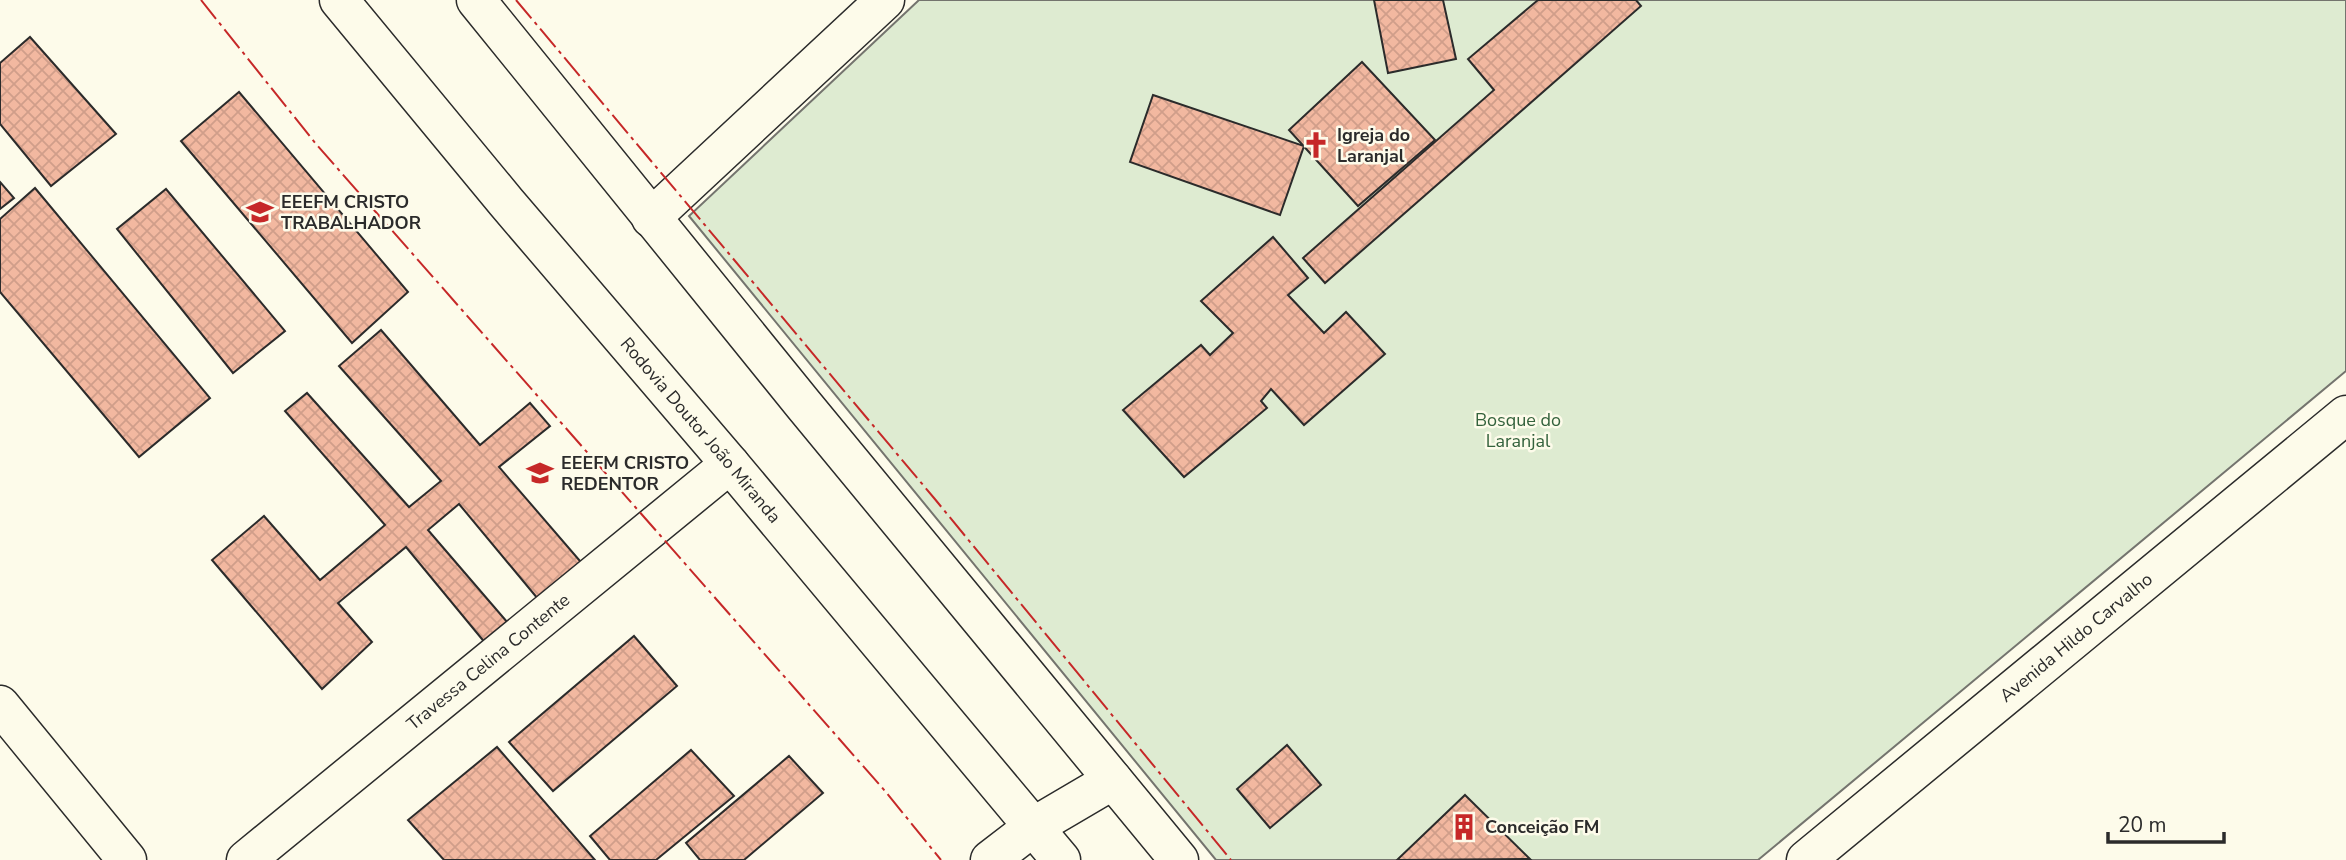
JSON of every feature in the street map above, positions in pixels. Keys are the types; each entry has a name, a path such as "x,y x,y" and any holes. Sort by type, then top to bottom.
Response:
{"main road":[{"name":"Rodovia Doutor João Miranda","path":"339,0 1060,860"},
{"path":"476,0 651,218 1179,860"},
{"path":"651,218 885,0"},
{"name":"Avenida Hildo Carvalho","path":"1807,860 2346,415"},
{"name":"Travessa Celina Contente","path":"246,860 730,464"},
{"path":"0,705 127,860"},
{"path":"990,860 1033,827 1112,780"}],"green space":[{"name":"Bosque do Laranjal","path":"919,0 2346,0 2346,371 1758,860 1216,860 689,216"}],"building":[{"path":"1374,0 1443,0 1456,59 1388,73"},
{"path":"1538,0 1636,0 1641,6 1325,283 1303,258 1494,90 1468,59"},
{"path":"30,37 116,134 51,186 0,124 0,63"},
{"path":"1362,62 1435,140 1358,206 1289,130"},
{"path":"239,92 408,292 352,343 181,141"},
{"path":"1153,95 1304,146 1280,215 1130,162"},
{"path":"0,182 14,198 0,209"},
{"path":"35,188 210,398 139,457 0,292 0,219"},
{"path":"166,189 285,331 233,373 117,229"},
{"path":"1273,237 1308,278 1288,295 1324,333 1346,312 1385,354 1304,425 1271,389 1261,401 1267,408 1184,477 1123,410 1201,345 1210,355 1233,333 1201,301"},
{"path":"381,330 480,445 530,403 550,426 499,467 586,568 543,605 459,504 428,530 514,630 491,650 406,547 338,603 372,642 322,689 212,560 264,516 320,580 385,525 285,411 307,393 409,507 441,481 339,366"},
{"path":"634,636 677,686 553,791 509,742"},
{"path":"1287,745 1321,785 1270,828 1237,789"},
{"path":"497,747 595,860 444,860 408,820"},
{"path":"691,750 734,796 656,860 610,860 590,836"},
{"path":"789,756 823,793 744,860 700,860 686,843"},
{"name":"Conceição FM","path":"1465,795 1530,859 1397,860"}],"power":[{"path":"201,0 316,144 885,791 941,860"},
{"path":"516,0 934,498 1231,860"}],"place":[{"name":"Igreja do Laranjal","path":"1316,145"},
{"name":"EEEFM CRISTO TRABALHADOR","path":"260,212"},
{"name":"EEEFM CRISTO REDENTOR","path":"540,473"},
{"name":"Conceição FM","path":"1464,827"}]}
